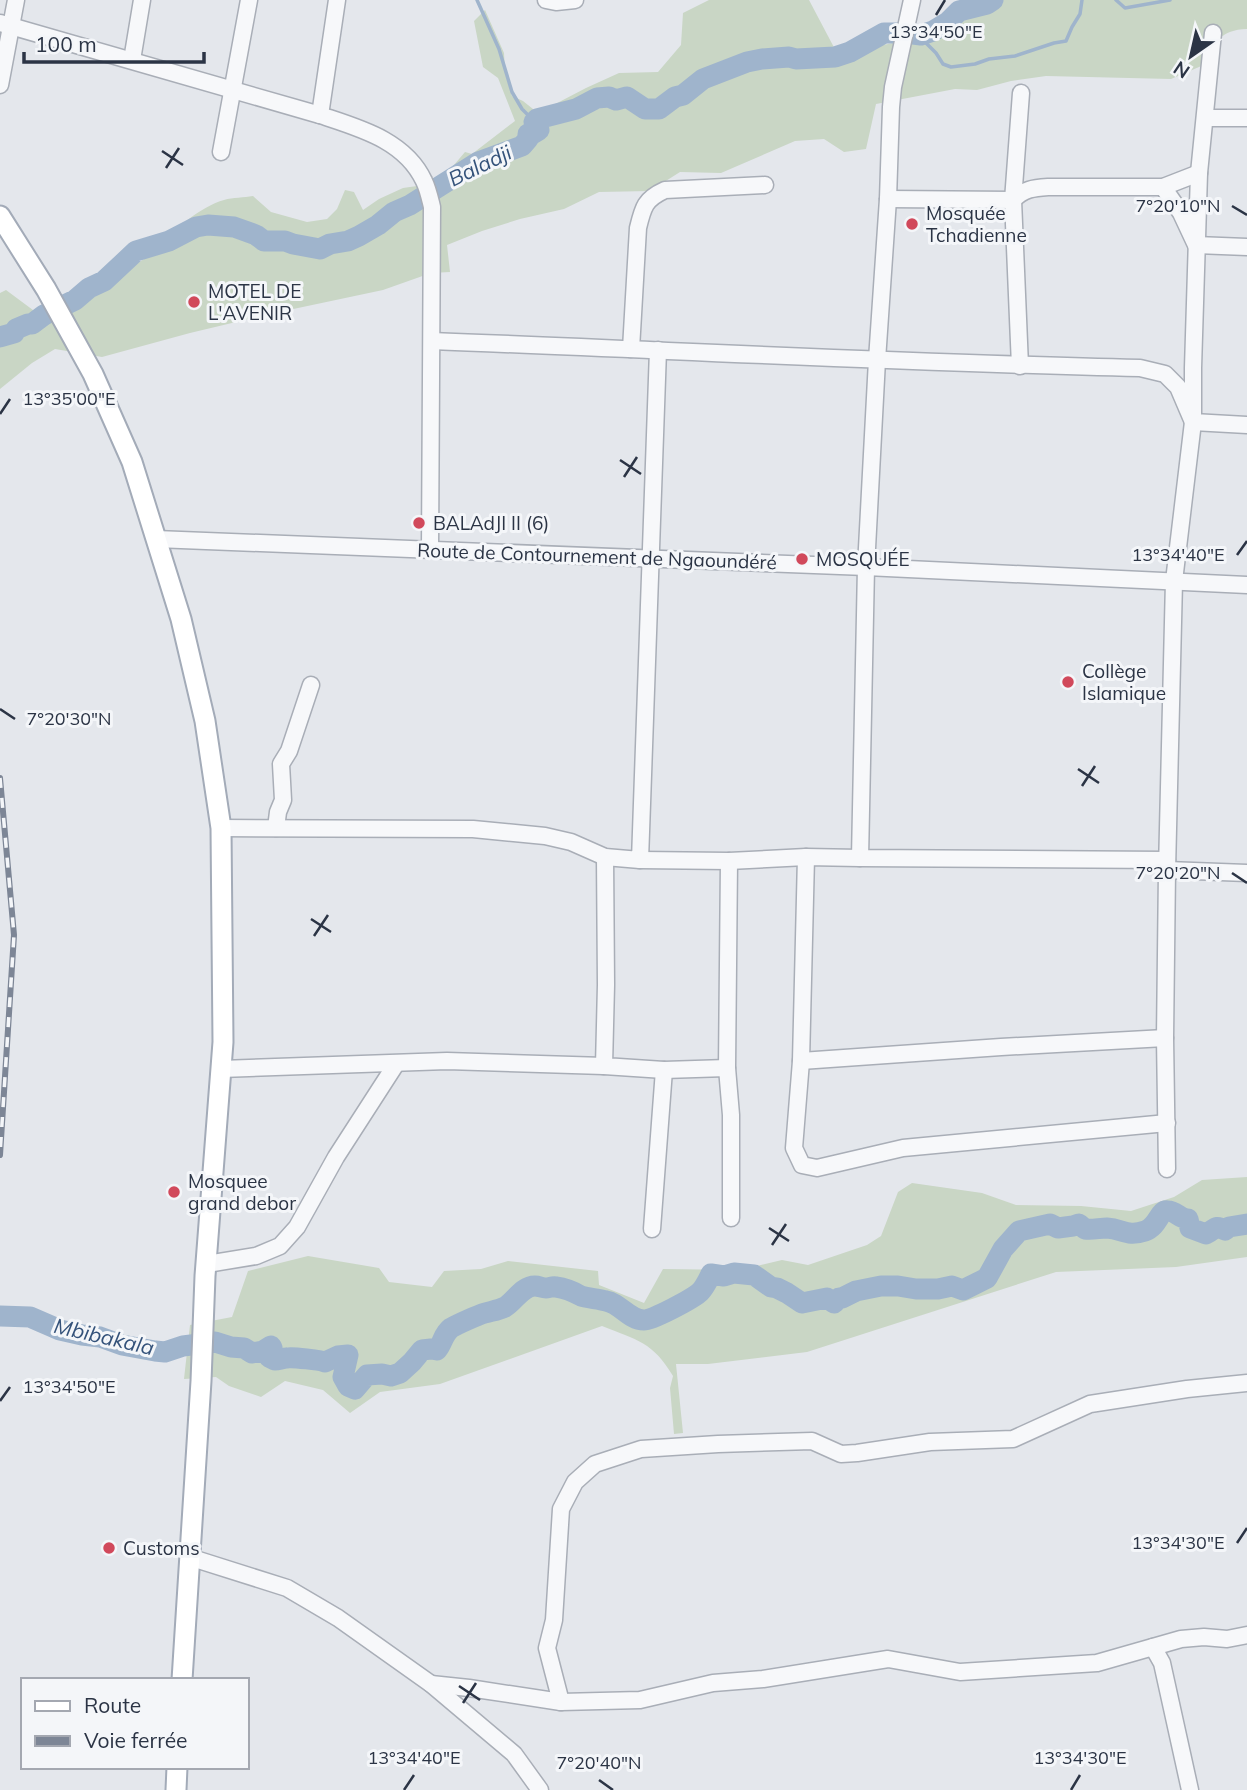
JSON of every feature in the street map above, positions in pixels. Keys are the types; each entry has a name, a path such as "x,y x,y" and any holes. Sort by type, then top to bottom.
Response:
{"main road":[{"path":"0,216 78,346 132,462 181,619 205,721 221,828 223,1042 205,1276 182,1678"},
{"path":"176,1790 177,1769"}],"street":[{"path":"0,85 6,24 16,0"},
{"path":"132,61 142,0"},
{"path":"221,152 249,0"},
{"path":"320,115 337,0"},
{"path":"546,0 575,0"},
{"path":"860,858 866,567 891,107 912,0"},
{"path":"6,24 320,115 387,140 410,160 424,180 432,207 430,550"},
{"path":"1167,1169 1167,865 1174,582 1193,422 1199,173 1213,33"},
{"path":"1020,366 1013,200 1021,93"},
{"path":"1206,118 1247,118"},
{"path":"888,199 1013,200 1030,188 1163,187 1199,173"},
{"path":"631,349 638,228 642,209 651,196 665,190 765,185"},
{"path":"1163,187 1181,212 1196,245"},
{"path":"1196,245 1247,247"},
{"path":"432,341 1020,366 1140,368 1165,374 1178,387 1193,422"},
{"path":"640,860 658,350"},
{"path":"1193,422 1247,425"},
{"name":"Route de Contournement de Ngaoundéré","path":"156,539 1247,585"},
{"path":"276,828 283,800 281,764 289,751 311,685"},
{"path":"221,828 473,829 545,836 571,842 605,857 640,860 860,858 1167,865 1247,873"},
{"path":"604,1066 605,857"},
{"path":"806,857 801,1061 794,1148 802,1165 817,1168 903,1148 1167,1123"},
{"path":"729,860 727,1068 731,1115 731,1218"},
{"path":"801,1061 1165,1038"},
{"path":"221,1069 447,1061 664,1070 727,1068"},
{"path":"207,1264 256,1256 280,1246 297,1227 336,1157 396,1064"},
{"path":"652,1229 664,1070"},
{"path":"561,1702 547,1648 554,1620 561,1509 575,1482 595,1464 641,1449 718,1444 812,1441 841,1454 930,1442 1013,1439 1090,1404 1247,1383"},
{"path":"189,1557 287,1588 338,1618 431,1684 514,1754 540,1790"},
{"path":"431,1684 561,1702 640,1700 713,1683 763,1679 888,1659 960,1672 1097,1663 1181,1639 1247,1636"},
{"path":"1153,1647 1162,1663 1190,1790"}],"green space":[{"name":"Baladji","path":"709,0 809,0 838,55 852,55 878,46 923,37 962,0 1247,0 1247,29 1225,34 1216,43 1206,64 1171,79 1046,76 977,90 955,89 876,104 866,149 844,152 824,139 795,141 721,173 680,172 650,191 599,192 564,209 520,219 447,245 450,272 431,273 383,290 265,315 102,357 55,349 32,363 0,389 0,293 6,290 41,316 75,302 157,251 187,220 227,199 253,196 271,212 307,222 327,219 337,209 345,190 354,192 363,210 403,188 431,184 448,172 465,152 472,154 515,121 498,78 483,67 474,21 485,10 504,53 505,73 512,96 538,113 619,73 658,72 681,45 683,13"},
{"name":"Mbibakala","path":"1247,1177 1247,1257 1176,1267 1056,1272 807,1352 708,1364 676,1364 683,1433 674,1434 670,1388 673,1376 666,1365 643,1344 602,1326 440,1384 380,1392 350,1413 323,1390 285,1381 261,1397 229,1386 216,1377 184,1379 190,1325 232,1317 248,1271 308,1256 379,1268 389,1282 432,1287 444,1271 481,1269 508,1261 598,1271 599,1285 644,1303 663,1269 740,1270 782,1260 808,1265 867,1245 881,1236 898,1192 912,1183 982,1193 1016,1205 1081,1206 1131,1211 1174,1197 1202,1180"}],"waterway":[{"path":"477,0 499,49 512,92 539,130"},
{"name":"Baladji","path":"0,337 14,333 16,329 32,324 75,300 89,288 104,281 136,251 169,241 196,227 234,227 264,241 285,241 320,249 359,236 478,162 522,146 528,139 528,134 529,136 539,130 534,122 537,119 576,109 597,98 609,97 616,100 627,97 645,109 659,109 703,79 747,62 789,57 835,57 850,52 884,33 921,35 933,31 959,11 993,0"},
{"path":"921,35 943,64 951,67 1015,56 1066,41 1080,14 1082,0"},
{"path":"1116,0 1125,8 1170,0"},
{"name":"Mbibakala","path":"0,1316 30,1317 60,1330 155,1351 165,1352 183,1346 215,1342 244,1348 252,1353 271,1346 269,1357 275,1360 294,1358 325,1362 348,1355 343,1377 348,1386 355,1389 367,1375 391,1376 400,1373 422,1350 437,1350 451,1328 505,1307 530,1287 554,1287 583,1297 611,1302 634,1317 644,1320 696,1295 711,1274 754,1275 802,1303 827,1298 834,1303 856,1291 881,1286 916,1289 952,1286 963,1290 987,1278 1003,1249 1019,1231 1050,1224 1058,1228 1079,1224 1085,1229 1107,1228 1134,1233 1150,1229 1165,1211 1188,1219 1190,1228 1206,1234 1217,1228 1225,1230 1247,1224"}],"railway":[{"path":"0,778 14,935 0,1155"}],"place":[{"name":"Mosquée Tchadienne","path":"912,224"},
{"name":"MOTEL DE L'AVENIR","path":"194,302"},
{"name":"BALAdJI II (6)","path":"419,523"},
{"name":"MOSQUÉE","path":"802,559"},
{"name":"Collège Islamique","path":"1068,682"},
{"name":"Mosquee grand debor","path":"174,1192"},
{"name":"Customs","path":"109,1548"}]}
